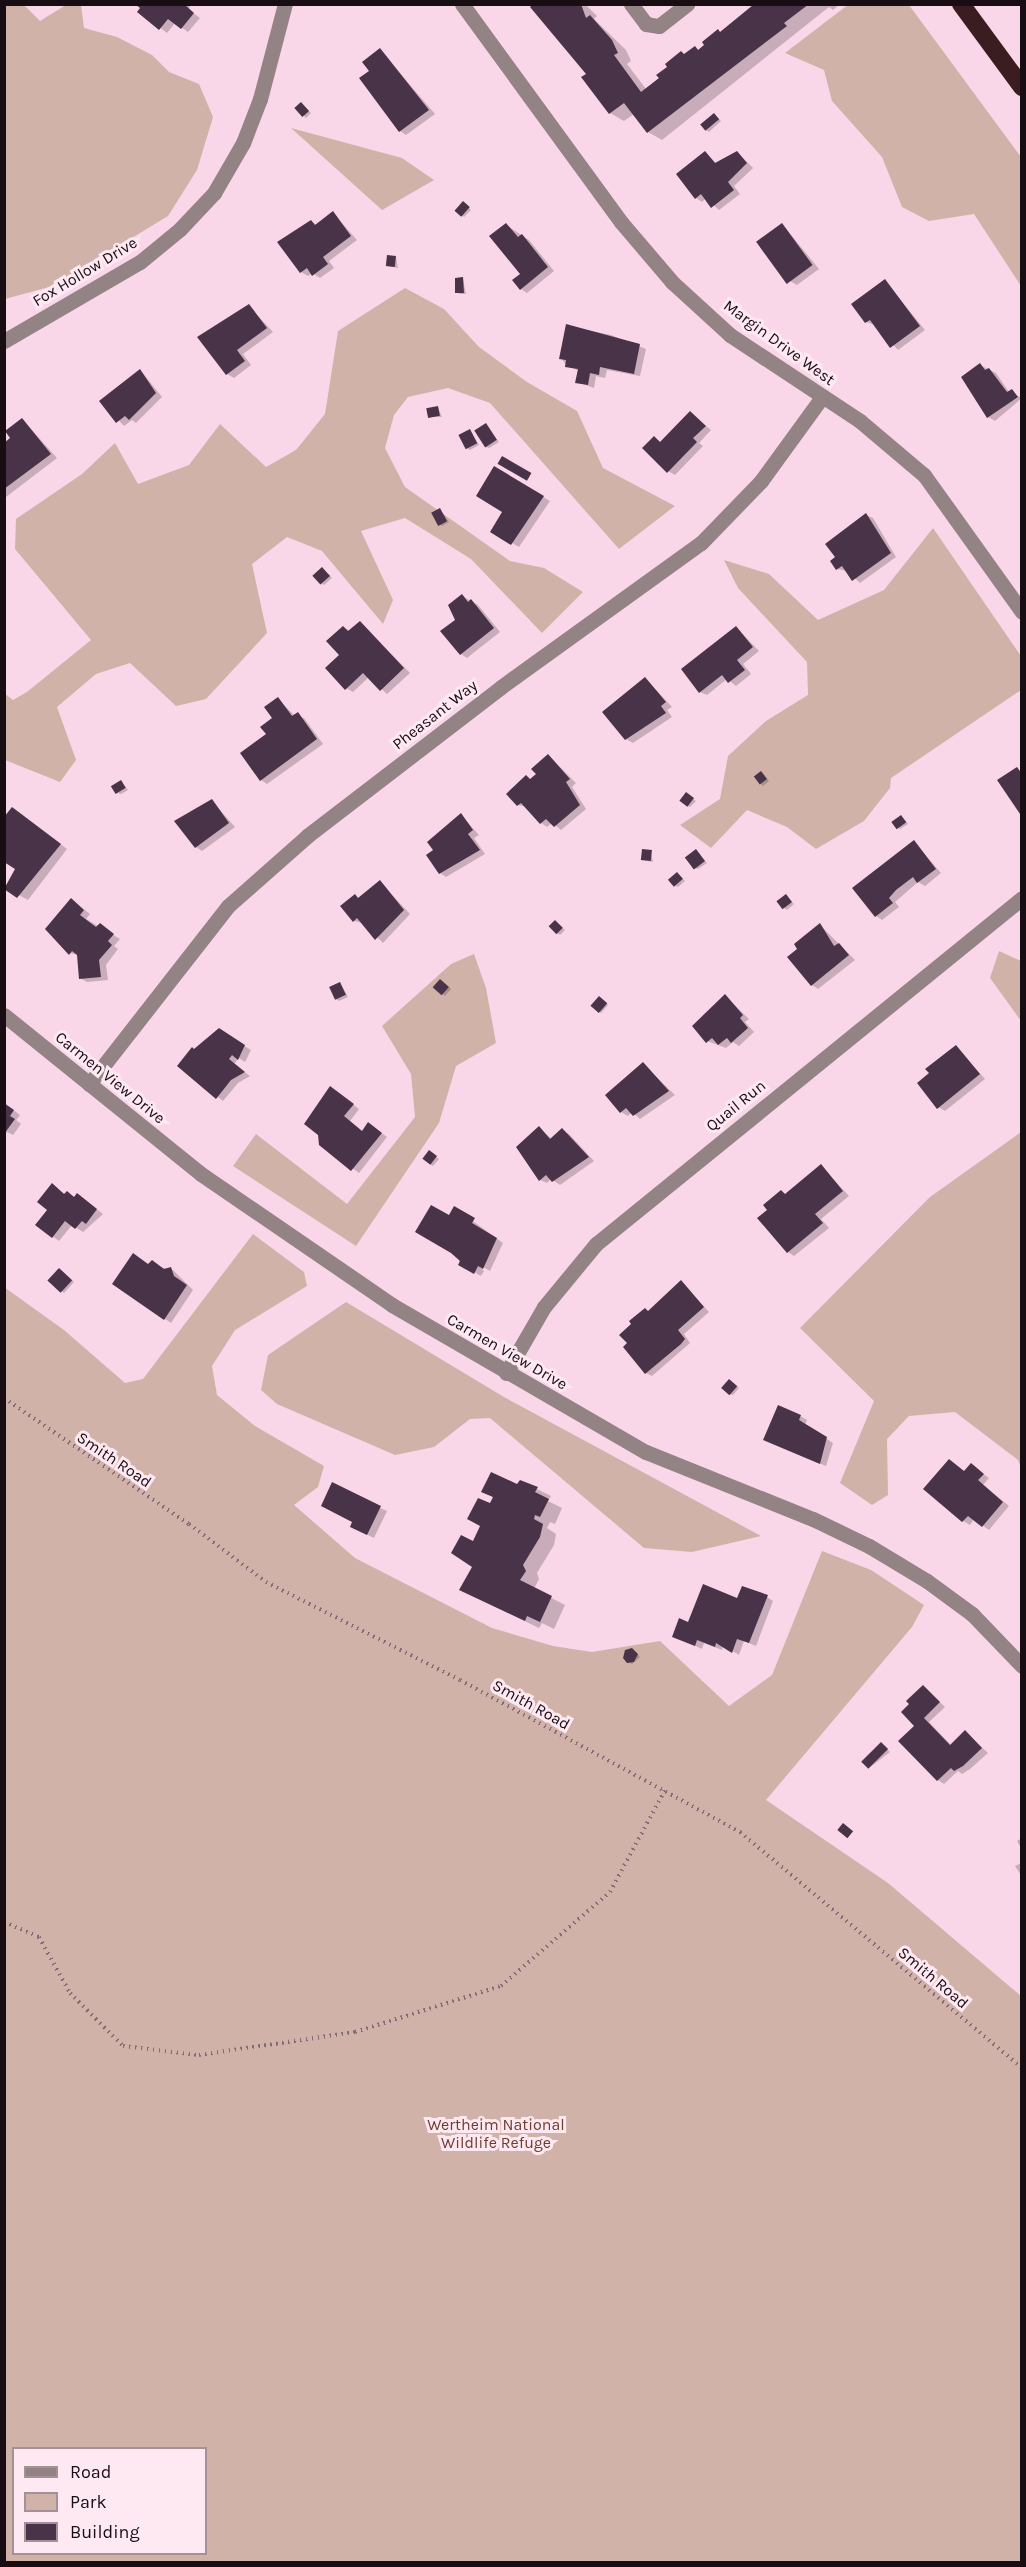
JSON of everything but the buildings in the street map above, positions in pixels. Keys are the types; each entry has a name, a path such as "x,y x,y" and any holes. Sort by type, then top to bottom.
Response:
{"highway":[{"path":"961,4 1022,87"}],"street":[{"name":"Fox Hollow Drive","path":"4,341 141,262 180,229 214,193 243,143 260,99 285,4"},
{"name":"Margin Drive West","path":"462,4 621,222 672,282 730,335 860,421 924,475 1022,612"},
{"path":"631,4 646,24 659,26 687,4"},
{"name":"Pheasant Way","path":"89,1084 228,906 307,836 473,709 702,543 761,481 822,397"},
{"name":"Quail Run","path":"506,1372 544,1307 596,1244 1022,898"},
{"name":"Carmen View Drive","path":"4,1015 201,1174 303,1247 506,1372 646,1452 813,1519 869,1546 927,1581 972,1614 1022,1666"}],"path":[{"name":"Smith Road","path":"4,1398 189,1524 266,1582 666,1790 740,1832 1022,2068"},
{"path":"4,1922 39,1937 70,1993 123,2046 199,2055 355,2032 501,1986 610,1892 666,1790"}],"green space":[{"path":"5,4 24,5 40,21 66,5 81,5 84,28 117,37 152,55 169,72 199,84 213,117 197,170 168,216 53,286 5,299"},
{"path":"849,4 909,5 1021,157 1021,286 974,214 929,221 902,207 882,157 832,101 824,70 785,53"},
{"path":"291,128 402,158 434,180 382,210"},
{"path":"405,288 444,309 479,347 527,382 577,411 603,468 675,506 619,549 490,403 448,388 408,397 394,415 385,448 405,487 510,561 544,568 583,592 542,633 471,559 405,518 361,531 393,600 383,624 322,551 287,537 252,564 267,633 206,699 176,706 130,663 96,674 57,707 76,760 60,782 5,760 4,693 13,700 27,692 91,640 15,549 16,519 82,474 115,443 138,484 189,465 220,424 266,467 296,450 325,414 338,331"},
{"path":"933,528 1021,656 1021,690 891,778 890,788 864,821 816,849 787,827 747,810 711,848 680,825 720,799 728,756 766,721 808,695 807,662 738,588 724,560 769,574 818,620 884,590"},
{"path":"999,951 1021,961 1021,1021 990,978"},
{"path":"474,954 486,988 496,1043 456,1066 439,1123 356,1246 233,1166 256,1134 347,1204 415,1117 411,1074 382,1026 451,964"},
{"path":"1021,1132 1021,1468 1018,1460 955,1412 909,1416 887,1439 888,1495 872,1505 840,1483 874,1401 800,1328 930,1197"},
{"name":"Wertheim National Wildlife Refuge","path":"253,1234 304,1272 307,1286 235,1330 212,1366 217,1395 255,1426 324,1466 318,1487 294,1505 355,1558 492,1628 553,1646 592,1652 660,1641 729,1706 772,1675 822,1551 871,1570 924,1605 912,1627 766,1800 888,1883 1021,1996 1021,2562 5,2562 4,1287 64,1330 125,1383 143,1379"},
{"path":"346,1302 504,1397 761,1536 692,1552 644,1548 490,1418 470,1419 434,1447 395,1455 277,1404 261,1390 268,1355"}]}
